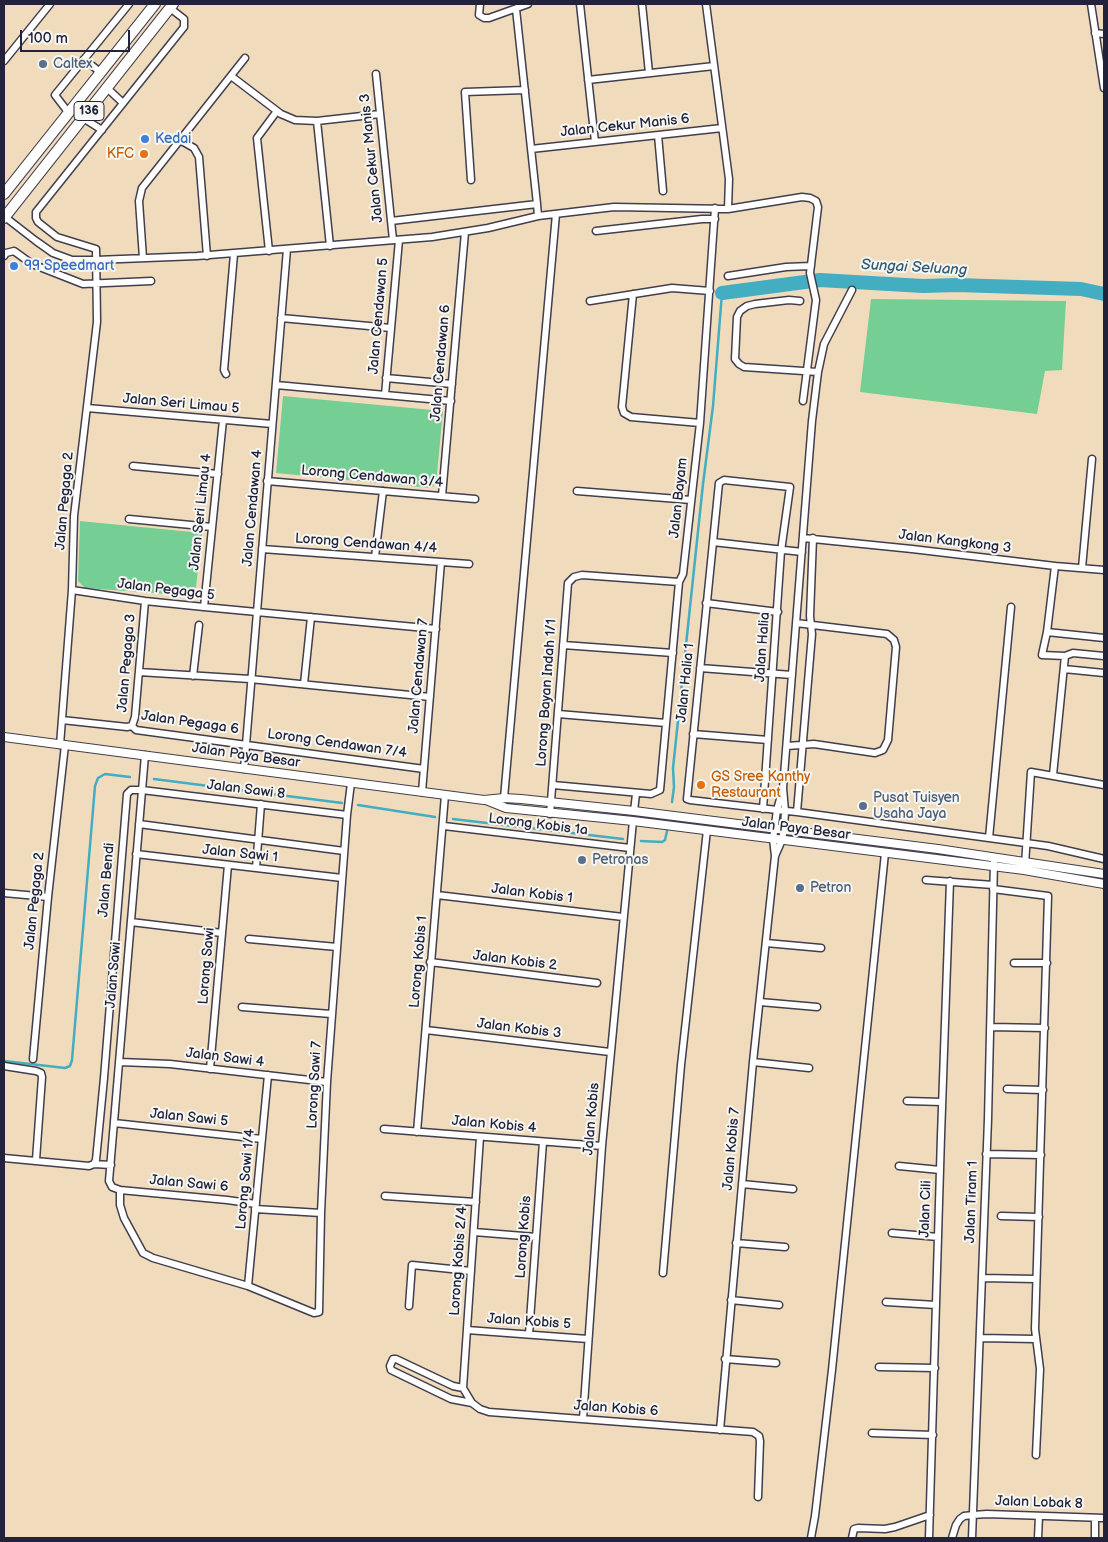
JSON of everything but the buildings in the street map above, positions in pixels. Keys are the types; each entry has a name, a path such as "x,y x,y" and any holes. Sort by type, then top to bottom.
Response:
{"main road":[{"name":"136","path":"4,194 155,4"},
{"name":"136","path":"4,217 172,6"}],"street":[{"path":"4,61 50,4"},
{"path":"68,112 55,95 129,4"},
{"path":"480,4 479,15 484,18 489,18 528,4"},
{"path":"580,4 594,142"},
{"path":"642,4 649,74"},
{"path":"706,4 729,179 728,208"},
{"path":"1091,4 1104,88"},
{"path":"83,118 102,130 185,25 184,19 172,6"},
{"path":"516,9 538,216"},
{"path":"1095,33 1104,34"},
{"path":"143,258 140,193 142,188 245,58"},
{"path":"84,59 100,72"},
{"path":"588,80 714,66"},
{"name":"Jalan Cekur Manis 3","path":"376,74 391,221 396,240"},
{"path":"231,76 277,111 295,120 317,121 380,114"},
{"path":"107,88 123,103"},
{"path":"471,180 465,92 525,90"},
{"path":"269,251 258,138 277,111"},
{"path":"317,121 330,246"},
{"name":"Jalan Cekur Manis 6","path":"531,149 722,128"},
{"name":"Jalan Pegaga 2","path":"33,1059 62,745 62,720 72,590 74,516 97,322 96,249 57,237 43,227 36,218 36,212 102,130"},
{"path":"658,135 663,192"},
{"path":"180,140 194,148 199,157 207,256"},
{"path":"4,217 53,252 72,260 96,260 207,256 432,237 465,232 538,216 614,207 728,208 802,197 816,201 818,215 811,269 816,300 804,401"},
{"path":"391,221 537,204"},
{"name":"Jalan Bayam","path":"636,794 651,794 660,790 679,582 683,574 700,423 716,208"},
{"path":"504,798 556,214"},
{"path":"596,231 715,219"},
{"name":"Jalan Cendawan 6","path":"442,496 465,232"},
{"name":"Jalan Cendawan 5","path":"385,395 396,240"},
{"name":"Jalan Cendawan 4","path":"244,769 287,249"},
{"path":"4,256 6,253 14,251 32,264 83,284 151,281"},
{"path":"226,374 224,370 234,254"},
{"path":"728,276 786,266 811,269"},
{"path":"590,300 672,288 710,291"},
{"path":"775,859 784,829 784,788 792,675 812,421 818,372 824,344 852,290"},
{"path":"633,294 622,407 624,413 631,417 700,423"},
{"path":"800,301 789,300 755,304 747,306 740,311 736,317 735,359 744,367 818,372"},
{"path":"282,318 391,328"},
{"path":"386,378 452,384"},
{"path":"276,384 450,401"},
{"name":"Jalan Seri Limau 5","path":"87,408 272,424"},
{"name":"Jalan Seri Limau 4","path":"204,608 223,420"},
{"path":"1082,568 1092,459"},
{"path":"133,466 218,474"},
{"name":"Jalan Halia 1","path":"790,487 721,480 719,483 687,799 1025,843 1104,859"},
{"name":"Lorong Cendawan 3/4","path":"267,481 475,498"},
{"name":"Jalan Halia","path":"763,809 782,551 790,487"},
{"path":"375,557 383,491"},
{"path":"577,491 691,500"},
{"path":"128,519 212,527"},
{"name":"Jalan Kangkong 3","path":"803,538 1104,570"},
{"path":"797,812 804,745 811,625 813,538"},
{"path":"713,542 802,552"},
{"name":"Lorong Cendawan 4/4","path":"262,549 469,564"},
{"name":"Jalan Cendawan 7","path":"422,792 441,562"},
{"path":"1055,566 1047,632 1042,655 1065,656 1073,653 1104,656"},
{"name":"Lorong Bayan Indah 1/1","path":"550,814 568,583 574,577 582,575 679,582"},
{"name":"Jalan Pegaga 5","path":"72,590 204,608 436,629"},
{"name":"Jalan Pegaga 3","path":"132,726 135,717 145,601"},
{"path":"706,603 778,612"},
{"path":"990,838 1011,607"},
{"path":"304,684 311,617"},
{"path":"787,746 814,744 875,753 883,750 888,740 896,647 894,640 887,634 796,623"},
{"path":"193,676 199,626"},
{"path":"1047,632 1104,638"},
{"path":"563,646 673,653"},
{"path":"1053,774 1065,656"},
{"path":"700,668 792,675"},
{"path":"1064,669 1104,673"},
{"path":"139,672 250,679 430,697"},
{"path":"558,714 666,723"},
{"name":"Jalan Pegaga 6","path":"62,720 132,726 136,730 246,744"},
{"path":"693,734 768,740"},
{"name":"Jalan Paya Besar","path":"4,737 484,800 506,808 550,814 633,821 1024,870 1104,884"},
{"name":"Lorong Cendawan 7/4","path":"246,744 424,769"},
{"name":"Jalan Sawi","path":"120,1190 112,1187 109,1181 145,755"},
{"path":"1024,870 1031,772 1053,774 1104,785"},
{"name":"Lorong Sawi 7","path":"248,1286 314,1313 319,1312 327,1082 344,851 351,783"},
{"path":"553,785 636,794 634,811"},
{"path":"775,859 773,839 777,810 784,788"},
{"name":"Jalan Bendi","path":"94,1164 96,1160 104,1078 126,808 128,794 131,790 142,790"},
{"name":"Jalan Sawi 8","path":"142,790 347,815"},
{"name":"Lorong Kobis 1","path":"417,1132 430,962 444,826 445,795"},
{"name":"Jalan Paya Besar","path":"484,800 504,798 634,811 1025,861 1104,874"},
{"path":"256,868 261,804"},
{"name":"Jalan Kobis","path":"583,1419 602,1146 633,821"},
{"path":"139,824 344,851"},
{"name":"Lorong Kobis 1a","path":"444,826 630,848"},
{"path":"663,1272 682,1056 707,830"},
{"path":"810,1538 816,1516 885,853"},
{"name":"Jalan Sawi 1","path":"136,854 342,878"},
{"name":"Jalan Tiram 1","path":"972,1538 995,857"},
{"name":"Jalan Kobis 7","path":"720,1430 753,1062 775,859"},
{"name":"Lorong Sawi","path":"210,1069 228,866"},
{"path":"926,880 993,887 1048,896 1036,1279 1035,1339 1040,1359 1036,1456"},
{"name":"Jalan Cili","path":"929,1538 950,882"},
{"path":"4,893 48,897"},
{"name":"Jalan Kobis 1","path":"437,895 623,917"},
{"path":"131,922 222,933"},
{"path":"249,939 337,947"},
{"path":"766,944 821,948"},
{"name":"Jalan Kobis 2","path":"430,962 597,983"},
{"path":"1014,963 1047,963"},
{"path":"760,1002 817,1007"},
{"path":"242,1007 332,1014"},
{"path":"990,1027 1045,1028"},
{"name":"Jalan Kobis 3","path":"426,1030 610,1052"},
{"name":"Jalan Sawi 4","path":"120,1062 170,1064 327,1082"},
{"path":"753,1062 809,1068"},
{"path":"4,1066 41,1073 36,1160"},
{"name":"Lorong Sawi 1/4","path":"248,1286 268,1075"},
{"path":"1007,1089 1043,1090"},
{"path":"907,1101 942,1102"},
{"name":"Jalan Sawi 5","path":"114,1123 262,1139"},
{"name":"Jalan Kobis 4","path":"384,1129 602,1146"},
{"name":"Lorong Kobis 2/4","path":"463,1388 480,1137"},
{"name":"Lorong Kobis","path":"529,1334 543,1142"},
{"path":"986,1154 1041,1155"},
{"path":"4,1158 89,1166 94,1164 110,1165"},
{"path":"899,1166 940,1170"},
{"path":"742,1184 793,1189"},
{"path":"120,1190 120,1205 124,1218 143,1253 153,1258 248,1286"},
{"name":"Jalan Sawi 6","path":"120,1190 227,1200 256,1207 321,1213"},
{"path":"385,1196 476,1202"},
{"path":"1001,1216 1038,1217"},
{"path":"474,1232 536,1237"},
{"path":"892,1234 938,1237"},
{"path":"736,1243 784,1247"},
{"path":"409,1306 412,1265 471,1270"},
{"path":"982,1278 1036,1279"},
{"path":"731,1300 779,1305"},
{"path":"886,1302 936,1305"},
{"name":"Jalan Kobis 5","path":"467,1330 588,1339"},
{"path":"980,1338 1035,1339"},
{"name":"Jalan Kobis 6","path":"463,1388 453,1386 396,1359 393,1359 390,1366 391,1370 451,1399 472,1403 480,1409 489,1412 753,1432 759,1436 761,1450 758,1497"},
{"path":"726,1359 776,1363"},
{"path":"879,1367 935,1368"},
{"path":"463,1388 472,1403"},
{"path":"872,1433 933,1435"},
{"path":"852,1538 854,1529 892,1528 930,1515"},
{"path":"952,1538 960,1519 964,1516 973,1515"},
{"name":"Jalan Lobak 8","path":"973,1515 1104,1518"},
{"path":"1038,1538 1039,1516"},
{"path":"1094,1538 1095,1518"}],"green space":[{"path":"871,299 1066,301 1062,370 1045,371 1037,414 860,392"},
{"path":"283,396 443,411 436,484 431,488 276,473"},
{"path":"80,521 202,533 195,596 85,588 78,581"}],"waterway":[{"name":"Sungai Seluang","path":"722,293 820,280 923,286 957,285 1081,289 1104,294"},
{"path":"672,802 674,787 673,768 713,406 722,293"},
{"path":"4,1061 65,1068 70,1066 95,786 98,778 105,774 130,777"},
{"path":"154,779 342,803"},
{"path":"358,805 435,817"},
{"path":"453,819 623,839"},
{"path":"641,841 662,842 665,840 667,831"}],"place":[{"name":"Caltex","path":"43,64"},
{"name":"Kedai","path":"145,139"},
{"name":"KFC","path":"144,154"},
{"name":"99 Speedmart","path":"14,266"},
{"name":"GS Sree Kanthy Restaurant","path":"701,785"},
{"name":"Pusat Tuisyen Usaha Jaya","path":"863,806"},
{"name":"Petronas","path":"582,860"},
{"name":"Petron","path":"800,888"}]}
